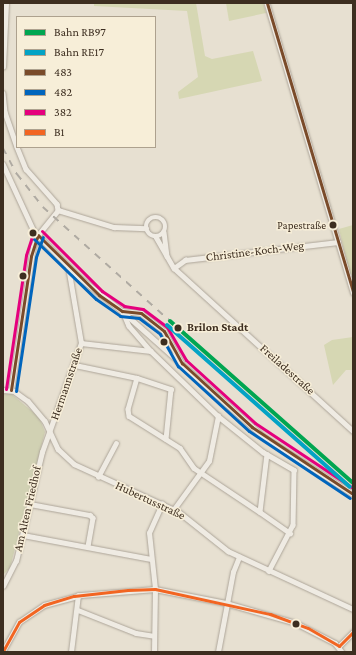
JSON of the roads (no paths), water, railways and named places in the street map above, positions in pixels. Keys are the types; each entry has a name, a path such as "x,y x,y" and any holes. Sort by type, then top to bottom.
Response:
{"street":[{"path":"3,67 6,3"},
{"path":"267,3 353,292"},
{"path":"3,93 5,112 16,144"},
{"path":"3,390 11,390 31,256 38,235 58,210 57,204 26,169 17,148"},
{"path":"3,164 38,235 67,266 99,295 124,312 269,440 353,494"},
{"path":"58,210 114,227 146,228"},
{"path":"158,217 165,225 164,232 156,237 148,233 146,228 151,219 158,217"},
{"name":"Freiladestraße","path":"164,232 168,259"},
{"name":"Freiladestraße","path":"156,237 174,268 353,431"},
{"name":"Christine-Koch-Weg","path":"174,268 185,260 338,242"},
{"name":"Hermannstraße","path":"50,431 75,365 81,343 67,266"},
{"path":"124,312 129,326 151,351 218,416 267,454 294,470 294,522 290,533 269,571"},
{"path":"124,312 142,313 164,331 180,362"},
{"path":"81,343 151,351"},
{"path":"75,365 137,378 171,389 166,440"},
{"path":"137,378 128,412 182,450 192,466 200,473 290,533"},
{"name":"Hubertusstraße","path":"11,390 21,394 38,412 50,431 55,445 66,459 98,477 174,509 213,541 239,557 353,610"},
{"path":"174,509 210,458 218,416"},
{"name":"Am Alten Friedhof","path":"3,586 16,560 50,431"},
{"path":"98,477 116,443"},
{"path":"260,512 267,454"},
{"path":"30,504 90,515 92,520 88,547"},
{"path":"154,652 155,589 149,533 162,504"},
{"path":"22,534 151,558"},
{"path":"218,652 226,603 239,557"},
{"path":"3,651 16,625 30,613 78,596 155,589 226,603 301,625 339,646 342,652"},
{"path":"71,652 78,610 78,596"},
{"path":"78,610 136,633 154,636"},
{"path":"339,646 353,632"}],"railway":[{"path":"3,148 17,174 43,207 170,321"}],"rail line":[{"name":"RB97","path":"170,321 353,483"},
{"name":"RE17","path":"167,325 350,487"}],"place":[{"name":"Papestraße","path":"333,225"},
{"name":"Brilon Stadt","path":"178,328"}]}
